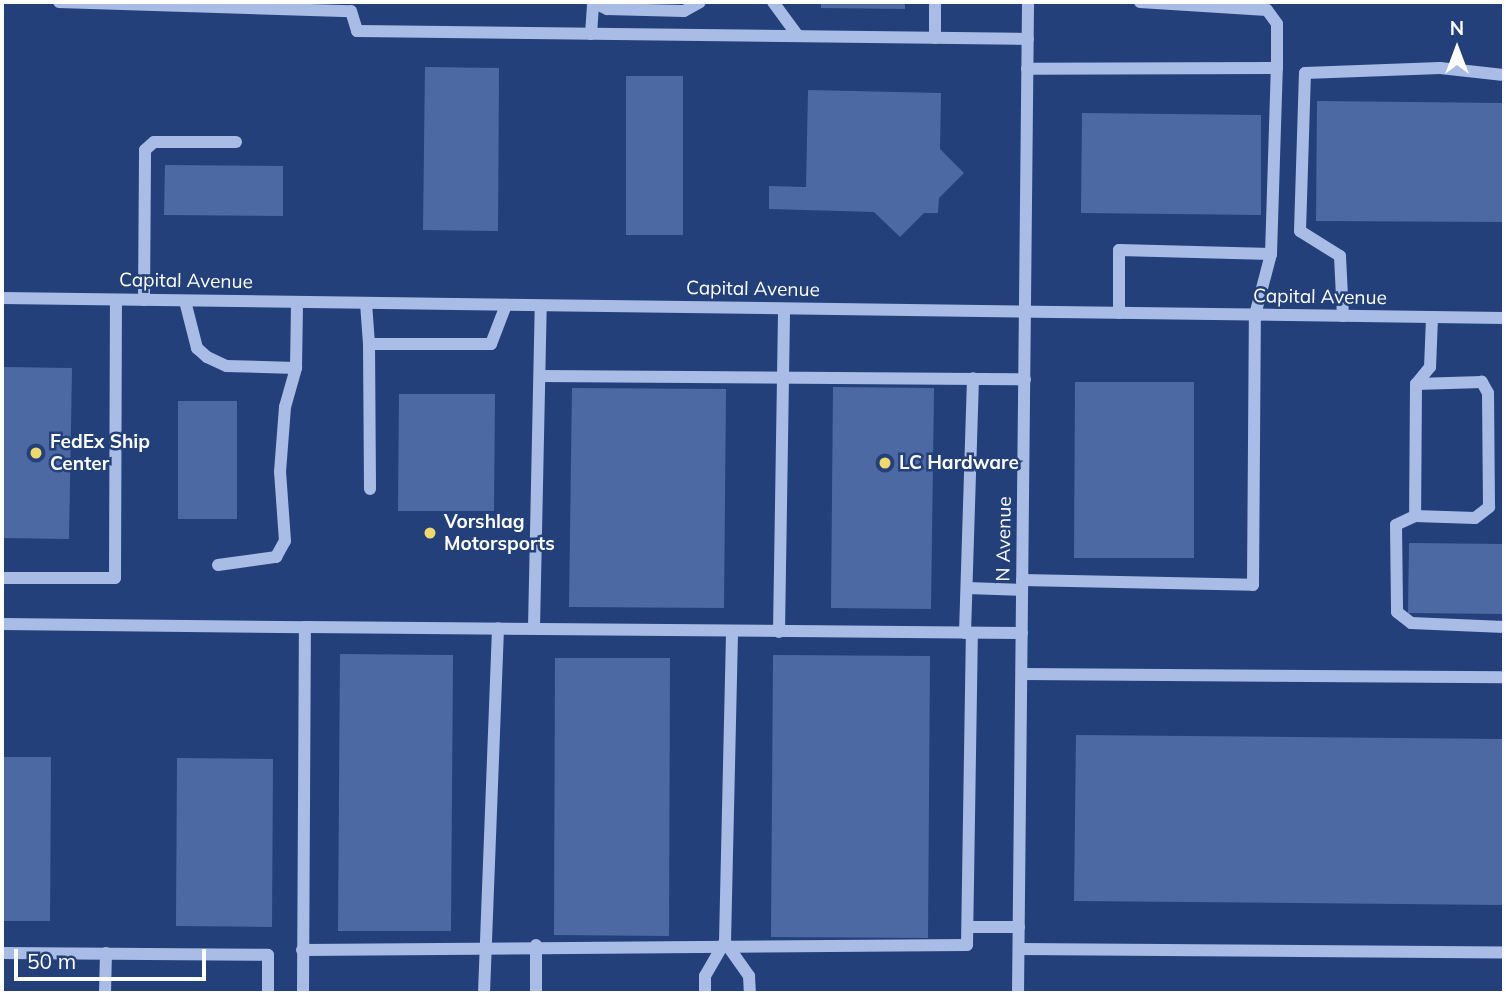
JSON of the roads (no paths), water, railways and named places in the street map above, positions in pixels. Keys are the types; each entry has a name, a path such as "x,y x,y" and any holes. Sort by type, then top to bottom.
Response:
{"street":[{"path":"59,2 351,6 357,31 1028,39"},
{"path":"591,34 592,2 607,9 684,11 700,2"},
{"path":"773,2 798,36"},
{"path":"935,2 935,38"},
{"name":"N Avenue","path":"1018,993 1028,2"},
{"path":"967,588 1023,585 1253,585 1255,315 1271,254 1277,24 1267,10 1140,2"},
{"path":"1027,69 1277,68"},
{"path":"1343,316 1340,256 1300,231 1305,73 1440,68 1504,75"},
{"path":"144,300 145,150 154,142 236,142"},
{"path":"1119,313 1119,250 1271,254"},
{"name":"Capital Avenue","path":"2,298 1504,318"},
{"path":"2,578 115,578 116,300"},
{"path":"185,301 197,348 207,357 226,366 296,368"},
{"path":"218,565 276,557 285,541 285,407 296,368 297,302"},
{"path":"366,303 369,344 370,489"},
{"path":"369,344 491,344 506,305"},
{"path":"534,628 541,306"},
{"path":"779,632 784,309"},
{"path":"1415,516 1416,384 1430,367 1432,317"},
{"path":"540,376 783,375 1025,379"},
{"path":"302,950 725,942 967,945 967,588 973,378"},
{"path":"1416,384 1482,382 1488,393 1489,507 1475,518 1415,516 1396,525 1397,612 1411,623 1504,627"},
{"path":"2,624 1023,633"},
{"path":"303,993 305,627"},
{"path":"484,993 498,628"},
{"path":"705,993 705,976 725,942 732,631"},
{"path":"1022,674 1504,677"},
{"path":"968,927 1019,927"},
{"path":"725,942 749,976 750,993"},
{"path":"536,945 536,993"},
{"path":"1018,949 1504,951"},
{"path":"2,953 268,955 268,993"},
{"path":"105,993 106,953"}],"place":[{"name":"FedEx Ship Center","path":"36,453"},
{"name":"LC Hardware","path":"885,463"},
{"name":"Vorshlag Motorsports","path":"430,533"}]}
